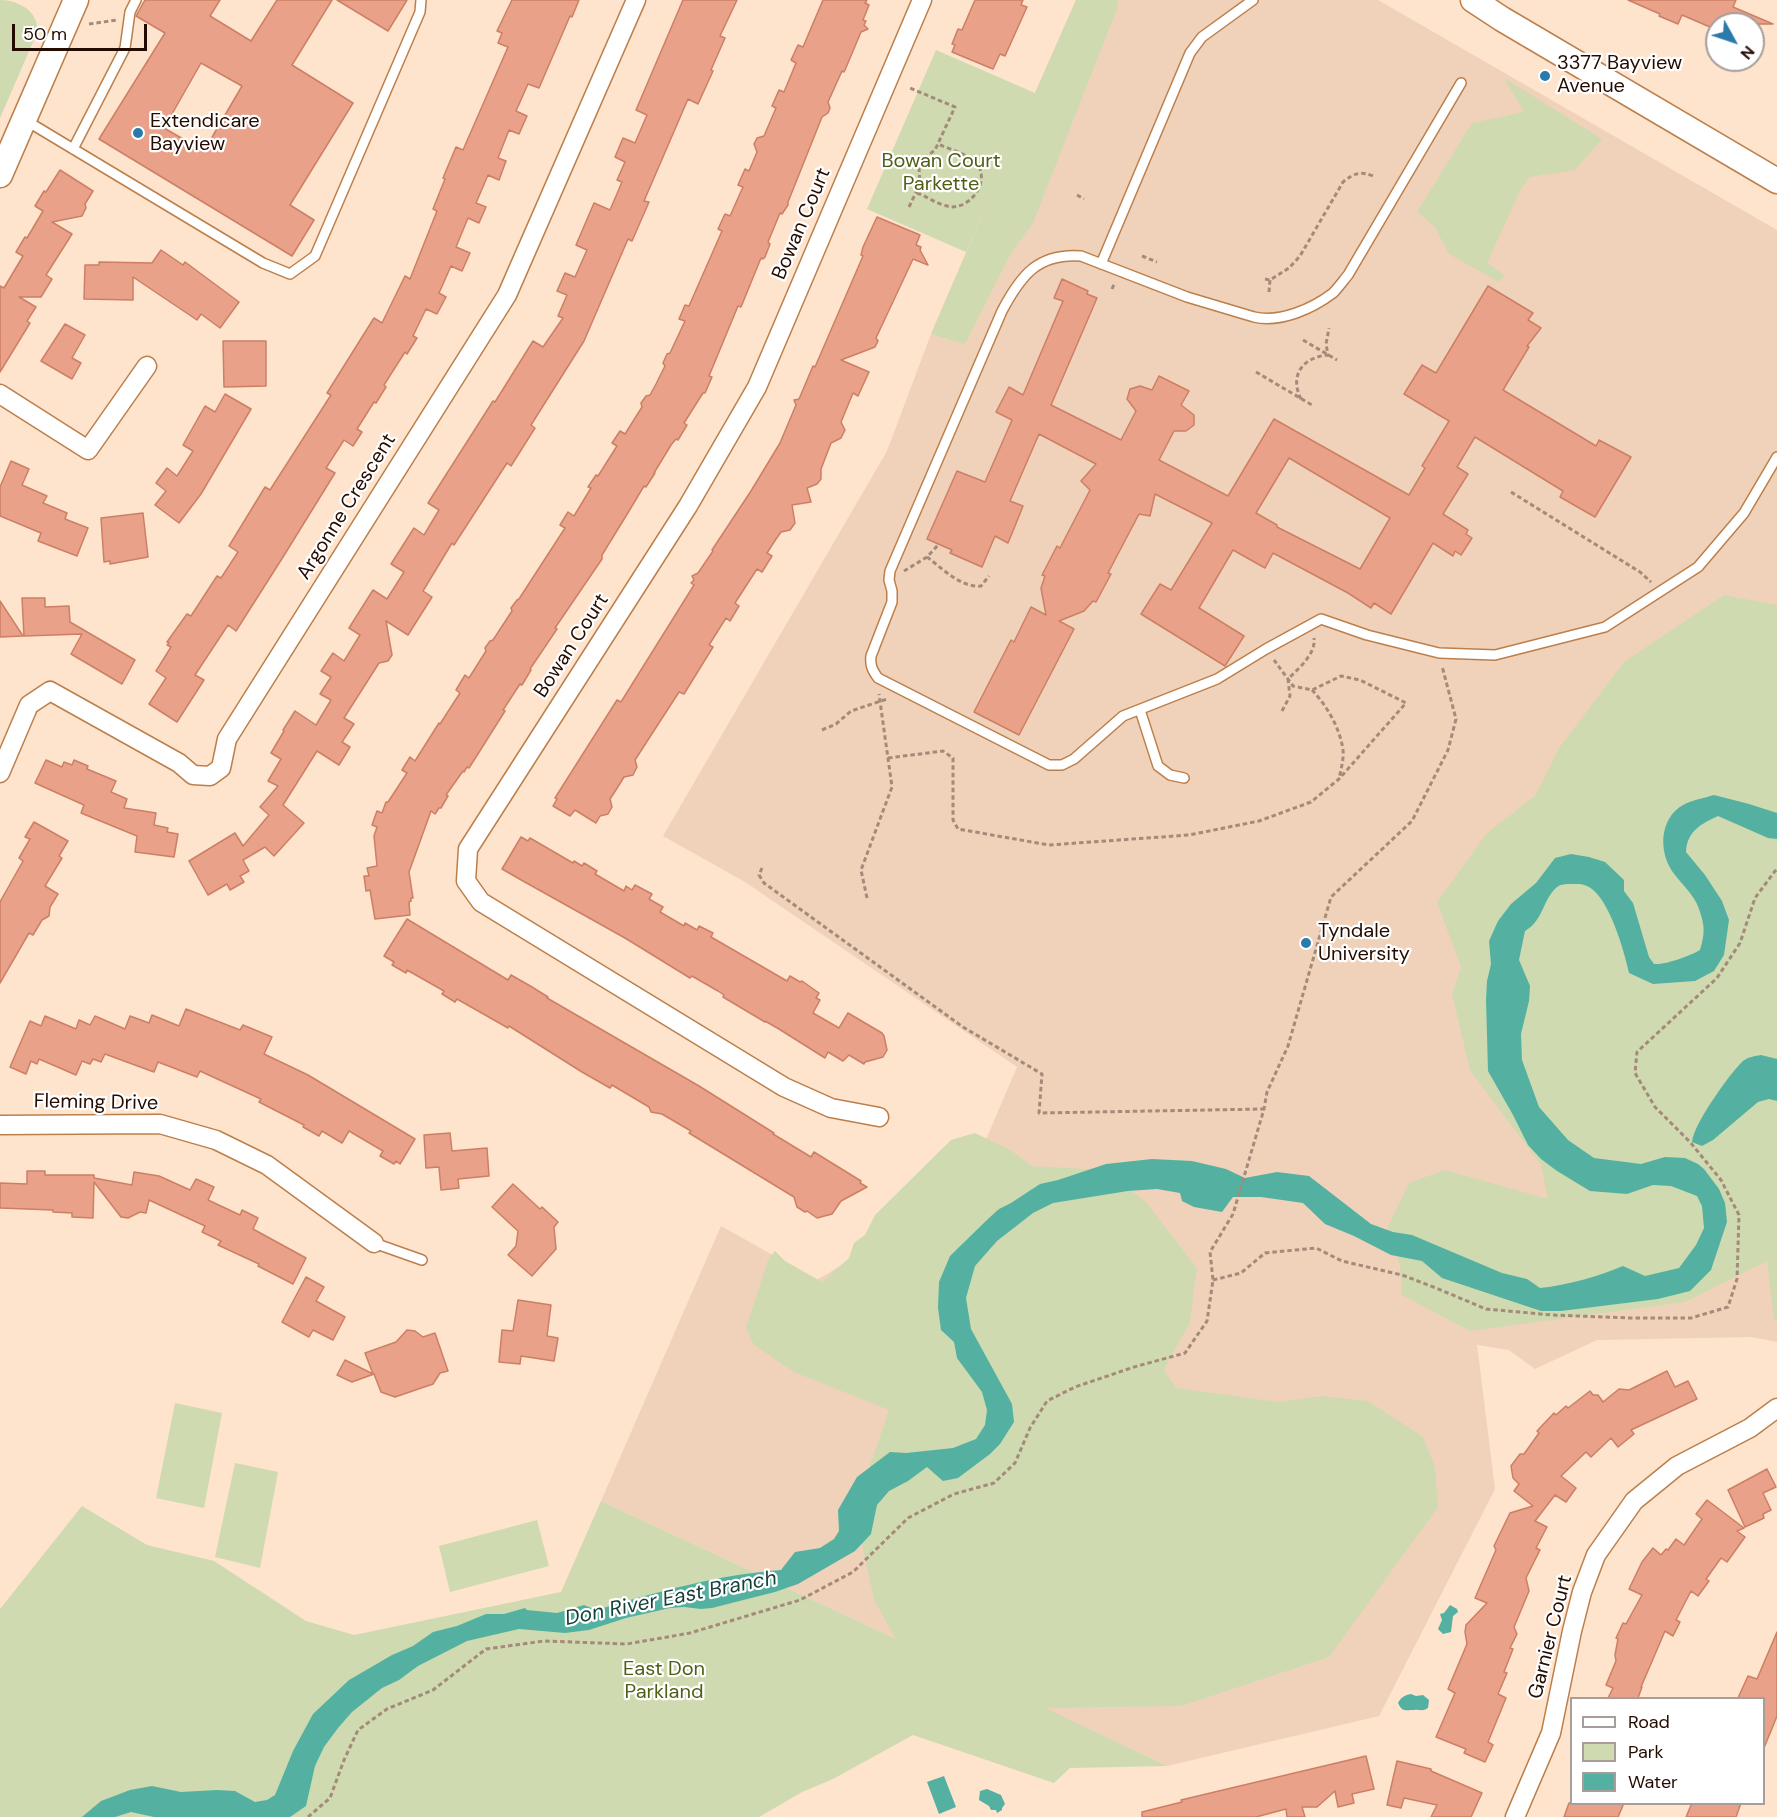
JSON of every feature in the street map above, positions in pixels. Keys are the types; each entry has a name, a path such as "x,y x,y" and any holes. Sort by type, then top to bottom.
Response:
{"main road":[{"path":"0,175 76,0"},
{"path":"1473,0 1777,181"}],"street":[{"name":"Argonne Crescent","path":"0,773 28,705 50,691 178,763 193,775 210,776 221,768 227,738 507,295 636,0"},
{"name":"Bowan Court","path":"879,1117 831,1108 784,1088 481,902 466,881 468,849 688,506 757,387 922,0"},
{"path":"0,394 88,450 147,366"},
{"name":"Fleming Drive","path":"0,1125 160,1124 216,1140 267,1165 374,1243"},
{"name":"Garnier Court","path":"1515,1817 1551,1733 1572,1631 1582,1592 1596,1555 1634,1502 1677,1466 1750,1428 1777,1408"}],"lane":[{"path":"73,149 125,48 130,12 136,0"},
{"path":"25,120 263,263 290,274 315,256 420,12 422,0"},
{"path":"1101,264 1190,53 1202,37 1253,0"},
{"path":"1461,83 1348,275 1334,292 1294,314 1263,320 1187,297 1081,256 1065,255 1048,259 1032,269 1019,282 1002,311 890,571 892,602 870,664 878,677 1049,765 1062,765 1074,759 1123,716 1216,679 1321,619 1367,635 1439,653 1495,655 1605,627 1698,567 1744,513 1777,457"},
{"path":"1140,710 1158,766 1170,775 1184,778"},
{"path":"374,1243 422,1260"}],"path":[{"path":"89,24 129,19"},
{"path":"909,207 920,184 919,168 925,158 935,150 955,107 910,88"},
{"path":"916,192 946,206 955,207 967,203 977,193 981,179 979,168 970,159 938,144"},
{"path":"1265,279 1270,280 1288,268 1300,256 1343,182 1362,172 1373,176"},
{"path":"1077,195 1084,199"},
{"path":"1142,256 1157,262"},
{"path":"1269,292 1270,280"},
{"path":"1328,355 1326,344 1329,328"},
{"path":"1303,340 1337,360"},
{"path":"1301,399 1295,382 1304,365 1311,359 1328,355"},
{"path":"1256,372 1312,405"},
{"path":"1511,492 1640,572 1662,590"},
{"path":"890,571 905,571 927,557 938,545"},
{"path":"927,557 959,581 972,587 981,586 989,576"},
{"path":"1282,711 1290,696 1288,679 1310,655 1315,645 1312,624"},
{"path":"1266,649 1293,686 1312,690 1322,701 1340,734 1343,752 1339,779"},
{"path":"308,1817 330,1798 358,1730 387,1709 433,1690 486,1649 543,1641 627,1644 690,1633 800,1600 853,1572 909,1518 954,1494 994,1483 1015,1463 1030,1428 1047,1401 1085,1383 1185,1353 1207,1321 1214,1280 1209,1251 1233,1214 1267,1092 1288,1046 1331,897 1412,821 1448,750 1456,719 1439,653"},
{"path":"888,758 943,751 953,758 953,820 958,830 1048,845 1188,835 1259,821 1311,802 1339,779 1406,704 1360,680 1341,676 1312,690"},
{"path":"867,898 861,870 892,787 878,677"},
{"path":"822,730 836,724 851,711 895,696"},
{"path":"762,868 759,875 764,883 963,1027 1042,1074 1039,1113 1264,1108"},
{"path":"1214,1280 1241,1273 1265,1253 1316,1248 1342,1261 1402,1275 1486,1309 1609,1317 1691,1318 1728,1307 1737,1279 1739,1215 1721,1180 1690,1142 1655,1107 1635,1073 1637,1052 1718,978 1740,943 1755,898 1777,870"}],"shaded area":[{"name":"Tyndale University","path":"1076,0 1378,0 1777,230 1777,1342 1752,1337 1597,1340 1535,1369 1509,1350 1477,1345 1495,1489 1379,1716 1167,1766 601,1501 721,1226 817,1280 964,1191 1017,1067 745,882 663,836 887,451 931,334"}],"green space":[{"path":"0,0 15,2 27,9 35,19 37,33 0,118"},
{"name":"Bowan Court Parkette","path":"1076,0 1117,0 1118,6 1033,223 1012,251 965,344 931,334 1031,103 966,252 867,209 936,50 1035,93"},
{"path":"1504,78 1602,139 1575,170 1529,177 1520,191 1487,263 1504,275 1499,282 1449,254 1435,227 1417,212 1472,123 1524,112"},
{"path":"1724,595 1777,605 1777,1320 1774,1319 1767,1261 1685,1302 1470,1331 1402,1295 1400,1265 1387,1229 1409,1183 1445,1170 1548,1199 1541,1165 1470,1070 1452,994 1461,967 1437,902 1487,833 1535,796 1559,748 1624,662"},
{"name":"East Don Parkland","path":"975,1133 1010,1150 1032,1166 1103,1170 1145,1201 1197,1268 1190,1322 1164,1370 1176,1388 1278,1402 1322,1396 1368,1401 1423,1437 1435,1467 1438,1507 1329,1657 1181,1706 1045,1708 1167,1766 1070,1768 1054,1783 913,1735 833,1779 802,1792 759,1817 0,1817 0,1609 82,1506 147,1545 214,1561 306,1621 354,1635 561,1592 601,1501 896,1639 874,1600 855,1510 889,1410 794,1372 754,1345 746,1328 768,1260 775,1251 785,1261 822,1282 849,1258 854,1243 865,1235 875,1215 951,1140"},
{"path":"175,1403 222,1413 204,1508 156,1498"},
{"path":"235,1463 278,1472 260,1568 215,1557"},
{"path":"537,1520 549,1566 450,1592 439,1546"}],"water":[{"name":"Don River East Branch","path":"1714,795 1777,813 1777,839 1768,838 1718,816 1701,825 1689,839 1686,852 1722,901 1729,920 1724,955 1714,971 1695,981 1653,984 1629,973 1619,939 1603,902 1589,887 1580,884 1562,885 1552,892 1540,916 1525,931 1519,960 1530,986 1521,1034 1522,1060 1539,1107 1568,1140 1594,1158 1641,1164 1665,1157 1685,1158 1704,1169 1719,1189 1725,1203 1727,1222 1711,1270 1690,1291 1658,1299 1561,1311 1541,1311 1442,1278 1422,1261 1391,1255 1325,1224 1303,1203 1261,1197 1233,1197 1222,1212 1194,1207 1182,1201 1180,1193 1157,1189 1128,1191 1053,1203 1033,1213 997,1241 975,1266 966,1298 971,1329 1012,1404 1014,1422 1000,1444 990,1454 958,1478 943,1481 927,1467 889,1491 877,1505 871,1534 855,1551 798,1584 712,1608 670,1608 626,1618 589,1630 565,1633 519,1629 467,1641 418,1666 399,1680 382,1688 352,1712 324,1747 315,1766 306,1806 290,1817 154,1817 131,1812 115,1817 82,1817 101,1801 130,1790 152,1786 181,1792 235,1791 255,1802 267,1800 275,1795 293,1751 313,1714 349,1680 392,1655 413,1646 433,1632 457,1626 486,1614 504,1614 525,1608 557,1613 584,1605 596,1610 710,1580 781,1570 795,1552 820,1548 834,1539 839,1531 838,1510 857,1477 890,1452 906,1453 953,1448 976,1439 985,1425 987,1410 982,1392 957,1358 954,1342 941,1330 938,1308 939,1282 950,1256 989,1218 999,1209 1040,1184 1106,1164 1152,1159 1192,1161 1226,1169 1245,1178 1277,1172 1309,1176 1371,1224 1393,1232 1412,1235 1502,1273 1527,1279 1540,1288 1582,1280 1623,1266 1645,1276 1679,1268 1696,1245 1704,1228 1702,1206 1697,1196 1671,1186 1653,1185 1627,1194 1590,1191 1557,1171 1528,1145 1488,1071 1486,1000 1491,964 1489,941 1498,921 1511,904 1536,883 1555,858 1571,854 1605,862 1624,880 1624,891 1633,903 1649,957 1654,964 1677,960 1700,950 1704,930 1701,915 1694,899 1672,871 1663,845 1669,818 1675,811 1694,800"},
{"path":"1761,1055 1777,1059 1777,1101 1769,1099 1758,1102 1713,1140 1702,1146 1692,1142 1705,1112 1737,1067 1745,1060"},
{"path":"1450,1605 1458,1612 1453,1616 1451,1632 1443,1634 1438,1629 1442,1620 1440,1614 1444,1613"},
{"path":"1411,1694 1423,1695 1429,1700 1428,1708 1423,1710 1402,1709 1398,1703 1400,1699"},
{"path":"944,1776 956,1807 939,1814 927,1782"},
{"path":"987,1789 1001,1795 1005,1804 997,1813 996,1810 991,1810 979,1800 980,1791"}],"building":[{"name":"Extendicare Bayview","path":"145,0 220,0 210,16 251,41 277,0 332,0 292,65 353,103 290,205 314,220 292,256 99,139 165,33 136,16","holes":["201,63 242,86 204,151 164,128"]},
{"path":"337,0 407,0 388,31"},
{"path":"512,0 579,0 539,88 528,84 516,111 527,116 519,134 509,130 498,158 506,161 499,180 488,175 476,203 486,207 479,223 468,218 456,247 470,253 462,271 451,266 439,293 446,297 437,314 426,309 413,336 417,338 407,354 405,352 384,385 386,387 357,429 362,432 353,446 344,440 326,468 335,473 283,557 236,631 228,625 195,675 204,680 177,722 149,704 166,678 156,671 171,647 167,645 169,643 167,642 187,614 191,616 217,576 221,578 238,552 229,546 265,487 270,490 331,395 327,393 374,318 382,323 405,276 410,279 437,211 433,209 456,147 463,150 508,47 498,43 502,33 497,31"},
{"path":"683,0 737,0 720,36 725,38 711,70 713,71 698,104 688,99 644,201 649,202 632,241 628,239 584,341 531,425 535,428 511,466 507,463 454,545 452,543 423,591 432,597 408,635 386,621 392,655 388,661 379,663 344,718 354,724 342,742 350,747 339,765 317,751 283,805 304,823 274,856 265,847 243,860 249,871 240,876 244,882 230,890 227,884 208,895 189,861 235,833 243,846 269,815 260,807 278,786 268,781 281,759 271,753 283,730 295,711 316,725 331,700 320,694 331,677 321,671 333,653 344,661 360,635 349,628 373,590 387,599 404,572 391,564 414,528 424,535 439,510 428,503 533,341 543,347 563,318 558,316 567,295 557,291 565,273 575,277 587,250 576,245 594,203 610,210 622,182 617,180 625,162 615,157 623,138 635,143 647,115 636,110"},
{"path":"823,0 867,0 865,3 869,5 863,20 866,21 864,25 868,29 861,32 828,102 830,108 828,113 822,117 788,205 782,214 780,213 768,242 770,244 765,257 761,258 741,307 738,306 709,376 712,377 705,393 684,423 687,425 678,440 676,439 671,445 646,487 644,486 602,555 602,559 555,628 557,629 522,685 520,684 503,710 505,711 469,768 463,771 446,795 448,796 441,808 435,814 431,811 409,872 413,898 409,902 410,915 375,919 370,890 366,891 364,876 369,876 367,868 377,866 374,836 377,827 372,825 377,811 382,813 386,802 407,773 402,770 410,757 415,761 460,693 456,690 465,675 469,678 486,651 485,648 493,640 512,611 511,608 565,528 560,525 568,512 574,516 591,488 588,487 596,475 598,476 617,446 612,443 620,431 625,434 642,407 641,403 646,396 650,395 665,366 663,363 667,354 670,353 685,321 679,319 685,305 689,306 722,231 718,229 725,214 730,216 743,187 738,185 745,169 749,171 757,152 754,144 757,138 764,136 776,108 772,106 779,90 784,92 796,63 791,60 798,45 803,47"},
{"path":"975,0 1023,0 1021,5 1027,7 1005,56 1000,54 993,69 952,52 955,45 952,44 958,29 962,30"},
{"path":"1628,0 1736,0 1733,7 1745,12 1705,12 1705,25 1682,15 1678,24 1659,16 1660,14"},
{"path":"60,170 93,191 85,204 86,208 82,216 52,222 72,234 46,275 52,279 41,297 19,297 36,307 27,321 30,323 0,372 0,286 4,288 23,256 16,252 43,211 35,206"},
{"path":"877,217 920,235 916,245 921,247 920,250 928,265 913,259 876,338 878,341 875,347 841,360 869,372 858,396 853,393 841,422 845,430 841,438 831,443 821,469 821,479 817,484 807,488 811,502 792,505 795,523 790,530 781,532 767,553 772,556 762,572 757,569 735,603 739,606 730,621 726,618 709,645 713,647 684,694 679,692 635,760 637,767 633,775 624,777 610,799 612,807 608,814 600,816 596,823 575,810 570,816 553,806 557,799 555,798 617,700 621,702 694,585 691,583 694,580 692,576 698,573 713,551 780,443 796,405 794,400 799,399 813,366 815,367 863,256 861,255 863,247"},
{"path":"161,250 183,265 185,262 239,302 220,328 201,314 197,320 133,277 133,300 84,299 85,265 99,265 99,262 152,263"},
{"path":"1062,279 1088,291 1087,294 1097,298 1051,405 1121,440 1136,411 1127,399 1130,389 1140,386 1152,390 1159,376 1189,391 1181,405 1194,415 1194,425 1186,431 1174,431 1159,460 1228,496 1274,419 1409,495 1425,468 1422,466 1449,421 1404,394 1422,365 1436,373 1488,286 1533,313 1528,320 1541,328 1527,346 1529,347 1503,390 1596,446 1599,440 1631,457 1595,517 1560,497 1563,491 1475,437 1457,467 1468,474 1443,514 1468,530 1466,534 1472,538 1461,555 1455,551 1453,556 1433,543 1391,614 1374,603 1371,608 1348,593 1273,553 1265,568 1233,550 1199,608 1244,636 1225,666 1141,614 1160,584 1171,590 1212,523 1155,494 1150,516 1139,514 1108,573 1111,574 1096,602 1093,601 1084,611 1059,621 1074,629 1019,735 974,712 1011,640 1014,642 1031,607 1046,615 1041,588 1045,576 1042,575 1057,546 1060,548 1090,490 1081,481 1096,464 1039,434 1010,501 1023,506 1008,543 995,536 982,567 950,553 952,550 927,539 957,471 985,482 1012,420 996,412 1009,387 1023,395 1063,301 1054,298","holes":["1289,458 1390,518 1360,569 1277,527 1256,513"]},
{"path":"65,324 85,335 72,358 81,363 72,379 41,361"},
{"path":"223,341 266,341 266,386 224,387"},
{"path":"225,394 251,409 201,494 179,523 155,505 166,491 156,483 167,468 177,476 193,451 183,445 205,406 215,412"},
{"path":"11,461 29,469 22,485 47,496 43,503 67,513 65,519 88,528 77,556 38,541 41,533 0,516 0,487"},
{"path":"143,513 148,557 110,564 110,561 104,562 101,518"},
{"path":"22,598 45,598 45,607 69,606 70,622 135,660 122,684 71,654 82,634 24,636"},
{"path":"0,601 23,636 0,637"},
{"path":"46,760 62,767 64,762 72,765 74,760 88,766 87,769 116,781 111,792 127,799 124,808 156,813 154,825 168,828 167,832 178,834 174,857 135,852 137,836 81,813 84,805 35,783"},
{"path":"34,822 68,841 59,856 62,858 45,886 58,894 50,907 49,916 42,920 33,935 29,933 0,983 0,902 23,861 19,858 30,839 25,837"},
{"path":"521,837 528,841 530,838 573,863 574,861 582,866 584,863 597,871 595,874 624,891 626,886 632,890 635,885 652,894 649,899 663,907 660,912 684,926 685,923 697,930 699,926 713,933 711,937 787,981 790,976 802,981 819,993 816,998 820,1000 813,1013 839,1028 848,1013 882,1033 887,1050 883,1057 864,1064 849,1055 843,1061 828,1052 825,1058 723,997 724,995 718,991 692,976 690,978 625,938 502,869"},
{"path":"407,919 508,980 511,975 532,987 547,998 699,1086 811,1157 814,1152 867,1187 841,1201 832,1214 817,1218 805,1212 797,1207 794,1197 689,1133 691,1131 662,1114 651,1112 649,1107 612,1085 610,1088 582,1072 509,1026 508,1028 457,999 455,1002 442,994 444,991 407,970 406,973 392,965 394,962 384,956"},
{"path":"186,1009 240,1030 243,1025 272,1037 264,1054 308,1075 415,1139 400,1164 396,1161 394,1164 380,1156 383,1151 349,1131 342,1143 322,1131 319,1136 303,1127 304,1125 259,1102 261,1099 200,1071 197,1077 158,1062 154,1072 105,1054 101,1062 93,1059 90,1064 82,1061 76,1075 39,1059 37,1064 31,1061 26,1074 10,1067 30,1021 41,1026 45,1016 76,1029 79,1020 90,1025 95,1016 125,1029 130,1016 149,1023 152,1015 179,1026"},
{"path":"450,1133 452,1151 487,1148 489,1176 458,1179 459,1188 441,1190 439,1167 426,1168 424,1135"},
{"path":"27,1171 45,1171 45,1175 94,1175 94,1178 132,1185 134,1172 159,1176 190,1190 196,1179 214,1187 208,1200 240,1215 242,1210 258,1218 253,1229 306,1258 293,1284 258,1266 259,1264 218,1245 221,1241 202,1232 205,1226 149,1200 146,1213 140,1212 128,1218 121,1217 94,1182 93,1218 72,1217 72,1213 53,1212 53,1210 0,1208 0,1183 27,1184"},
{"path":"513,1184 558,1222 554,1227 556,1249 532,1276 508,1255 516,1246 518,1231 492,1207"},
{"path":"306,1277 324,1287 316,1301 345,1317 333,1340 313,1330 309,1337 282,1322"},
{"path":"518,1300 551,1305 547,1336 558,1338 554,1361 521,1356 520,1364 499,1362 502,1330 513,1331"},
{"path":"407,1330 415,1331 423,1337 435,1333 448,1371 440,1373 433,1384 395,1397 381,1392 374,1374 352,1382 337,1375 345,1360 373,1374 365,1353 396,1342"},
{"path":"1667,1371 1675,1387 1688,1381 1697,1399 1631,1430 1634,1434 1618,1447 1611,1438 1591,1457 1586,1452 1561,1476 1576,1488 1566,1502 1555,1495 1535,1521 1547,1527 1536,1548 1540,1550 1526,1578 1529,1591 1514,1627 1517,1634 1510,1648 1513,1649 1504,1672 1507,1673 1498,1694 1506,1698 1488,1742 1493,1745 1485,1762 1464,1753 1466,1749 1436,1737 1455,1693 1448,1689 1467,1644 1466,1625 1487,1603 1475,1598 1496,1550 1494,1546 1510,1513 1533,1506 1514,1491 1519,1484 1513,1478 1511,1466 1520,1454 1524,1454 1539,1433 1537,1431 1554,1413 1556,1415 1566,1406 1568,1408 1590,1391 1593,1395 1598,1395 1603,1402 1619,1389 1629,1390"},
{"path":"1767,1469 1776,1487 1763,1493 1771,1510 1763,1514 1764,1518 1745,1527 1728,1490"},
{"path":"1707,1500 1744,1528 1737,1531 1745,1537 1727,1562 1721,1558 1706,1579 1709,1581 1698,1596 1691,1591 1676,1620 1680,1622 1673,1636 1665,1631 1638,1697 1608,1697 1613,1688 1606,1685 1616,1661 1618,1639 1616,1638 1642,1595 1629,1589 1642,1562 1653,1548 1661,1555 1676,1539 1684,1545 1702,1519 1696,1514"},
{"path":"1777,1632 1777,1716 1765,1746 1765,1697 1738,1697 1748,1676 1757,1679"},
{"path":"1366,1756 1374,1789 1352,1794 1354,1803 1338,1807 1335,1791 1317,1807 1302,1807 1305,1817 1287,1817 1286,1809 1256,1817 1142,1817 1142,1812 1182,1802 1181,1800"},
{"path":"1397,1761 1431,1769 1431,1771 1482,1793 1471,1817 1431,1817 1437,1805 1404,1798 1401,1808 1387,1805"},
{"path":"1569,1803 1570,1805 1623,1805 1618,1817 1564,1817"},
{"path":"1691,1805 1740,1805 1736,1817 1686,1817"}],"place":[{"name":"3377 Bayview Avenue","path":"1545,76"},
{"name":"Extendicare Bayview","path":"138,133"},
{"name":"Tyndale University","path":"1306,943"}]}
